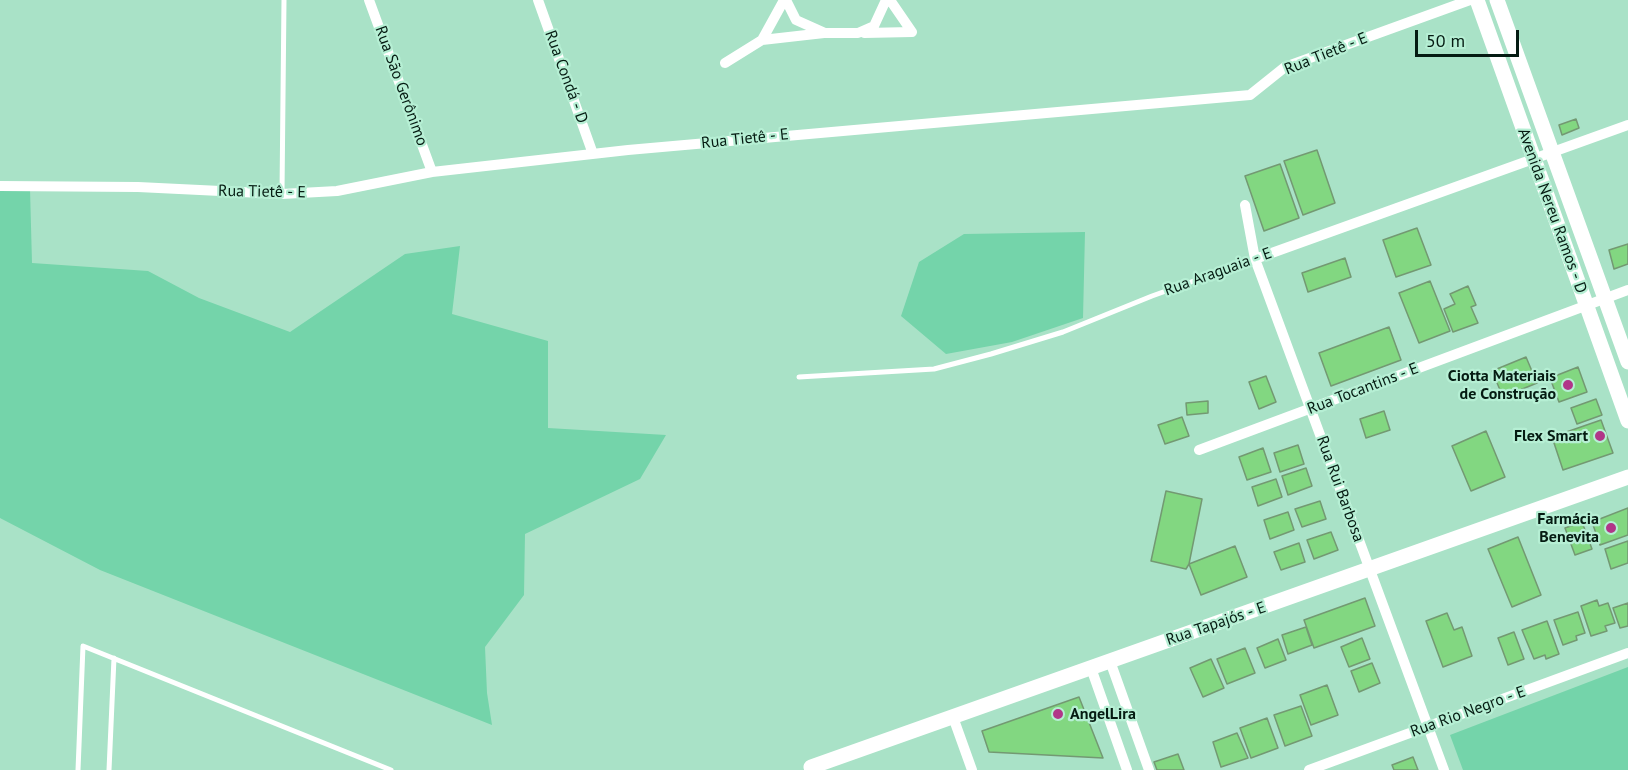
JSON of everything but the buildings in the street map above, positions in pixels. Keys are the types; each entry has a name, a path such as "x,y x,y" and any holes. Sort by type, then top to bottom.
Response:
{"street":[{"name":"Rua São Gerônimo","path":"369,0 432,172"},
{"name":"Rua Condá - D","path":"538,0 593,154"},
{"path":"785,0 796,20 825,33"},
{"path":"762,40 785,0"},
{"path":"725,63 762,40 825,33 858,33 912,32 888,0 874,26 858,33"},
{"name":"Rua Tietê - E","path":"0,186 138,187 282,195 337,191 432,172 593,154 1250,94 1285,67 1470,0"},
{"name":"Avenida Nereu Ramos - D","path":"1477,0 1628,421"},
{"name":"Avenida Nereu Ramos - D","path":"1497,0 1628,362"},
{"name":"Rua Araguaia - E","path":"1255,259 1628,125"},
{"name":"Rua Rui Barbosa","path":"1245,205 1255,259 1444,770"},
{"name":"Rua Tocantins - E","path":"1199,450 1628,290"},
{"name":"Rua Tapajós - E","path":"809,769 1628,477"},
{"name":"Rua Rio Negro - E","path":"1309,770 1628,653"},
{"path":"1110,661 1149,770"},
{"path":"1091,668 1127,770"},
{"path":"953,717 972,770"}],"lane":[{"path":"282,195 284,0"},
{"name":"Rua Araguaia - E","path":"799,376 934,369 1063,333 1152,296 1255,259"},
{"path":"78,770 83,646 391,770"},
{"path":"108,770 114,658"}],"green space":[{"path":"30,189 32,263 148,271 199,298 290,332 405,254 460,246 452,314 548,341 548,428 666,435 640,479 525,534 524,595 485,647 487,693 492,725 100,570 0,518 0,190"},
{"path":"1085,232 1083,318 1012,342 946,354 901,316 919,262 964,234"},
{"path":"1628,667 1628,770 1463,770 1450,735"}],"place":[{"name":"Ciotta Materiais de Construção","path":"1568,385"},
{"name":"Flex Smart","path":"1600,436"},
{"name":"Farmácia Benevita","path":"1611,528"},
{"name":"AngelLira","path":"1058,714"}]}
